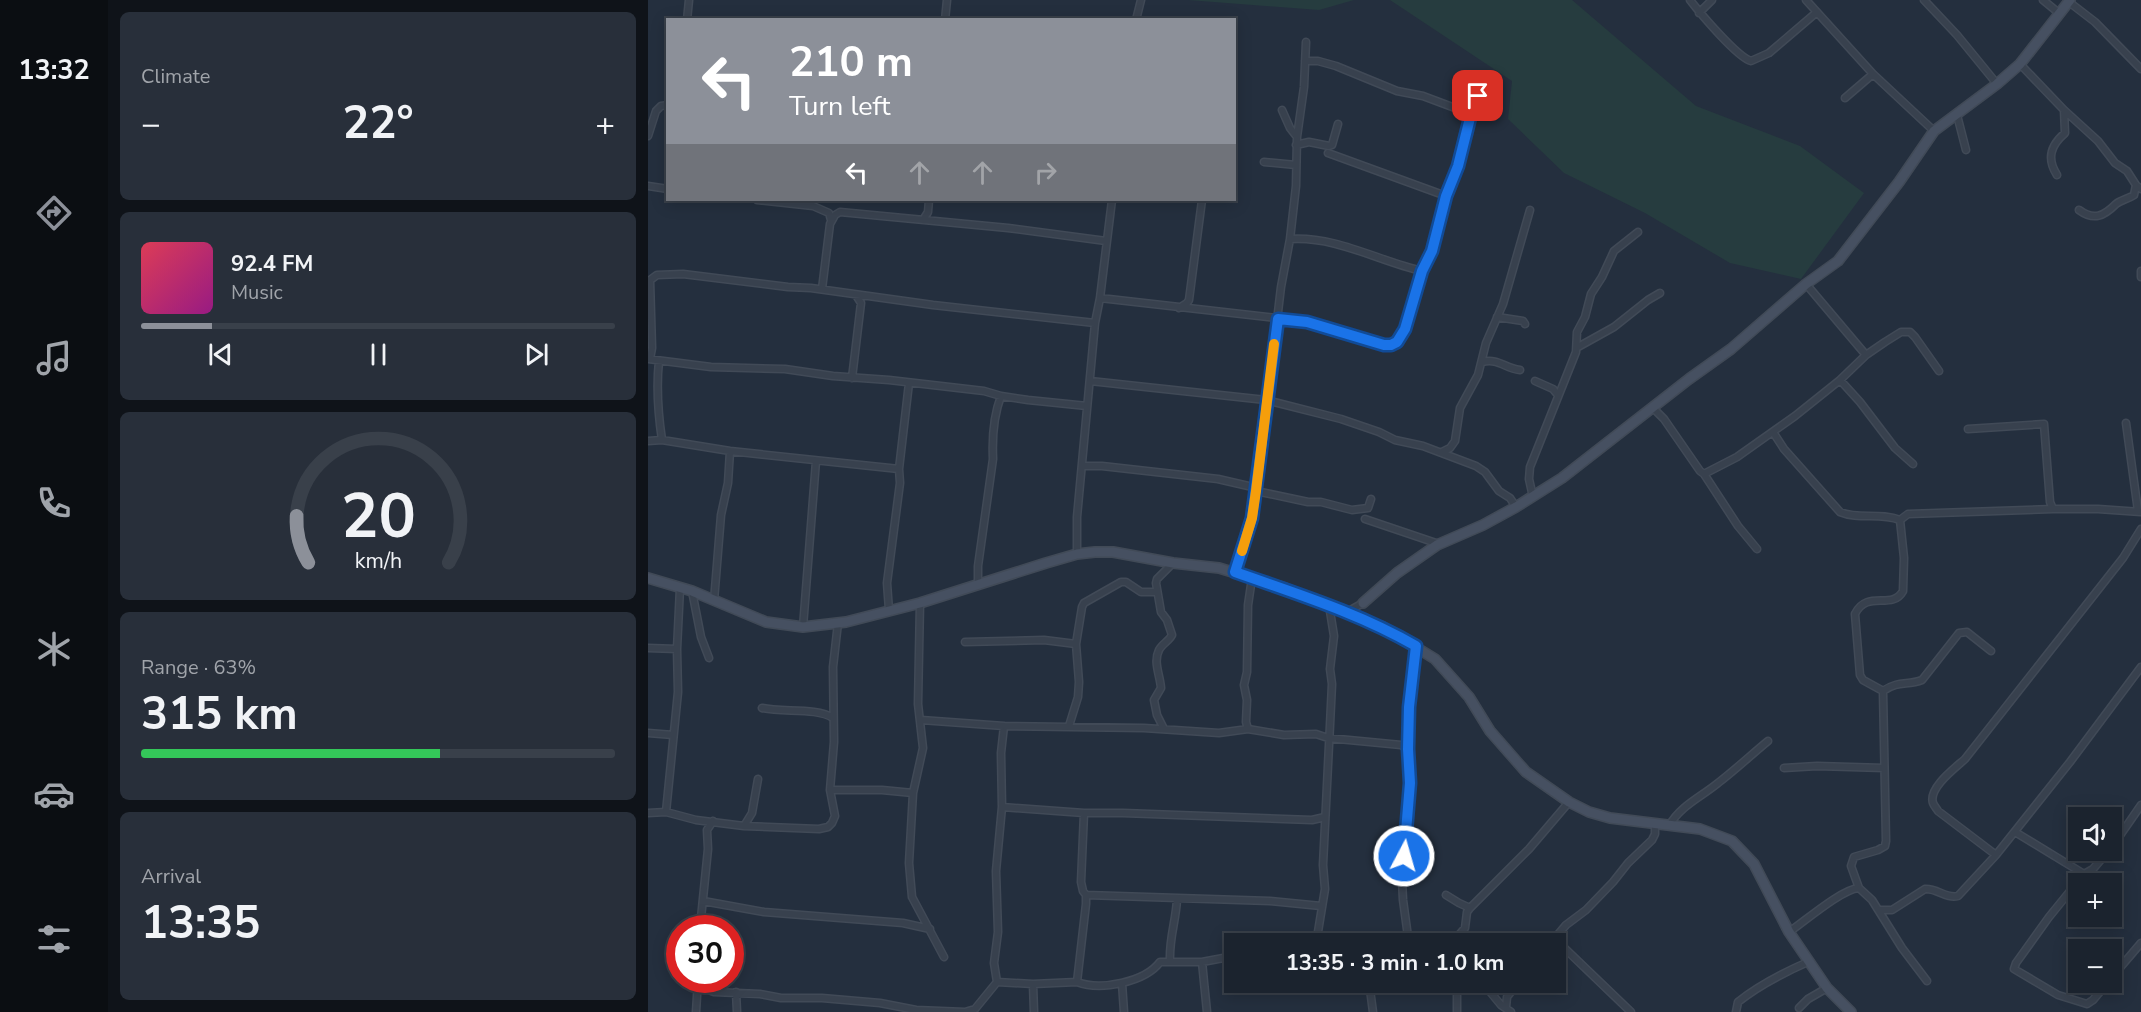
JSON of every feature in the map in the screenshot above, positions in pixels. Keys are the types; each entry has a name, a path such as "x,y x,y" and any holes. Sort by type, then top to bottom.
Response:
{"street":[{"path":"687,18 689,0"},
{"path":"945,18 947,0"},
{"path":"1136,18 1141,0"},
{"path":"1690,0 1699,14 1740,54 1752,61 1769,53 1817,12"},
{"path":"1699,14 1712,0"},
{"path":"1806,0 1873,74 1934,131"},
{"path":"1924,0 1956,34 1997,84"},
{"path":"2043,0 2060,14"},
{"path":"1347,612 1363,603 1397,573 1439,544 1483,525 1533,497 1731,349 1806,284 1838,261 1899,182 1934,131 2020,64 2069,1 2095,22 2141,69"},
{"path":"1235,572 1252,518 1266,400 1290,239 1306,42"},
{"path":"1305,61 1318,61 1336,66 1397,90 1423,96 1471,114"},
{"path":"2020,64 2064,110 2098,141 2115,163 2127,171 2139,187 2134,195 2117,204 2109,212 2087,216 2079,210"},
{"path":"1845,98 1873,74"},
{"path":"1100,298 1307,322 1376,344 1391,345 1397,342 1405,329 1422,271 1432,251 1446,196 1458,166 1478,96"},
{"path":"648,136 656,111 661,106 666,105"},
{"path":"1282,110 1297,137"},
{"path":"2057,175 2052,168 2051,151 2054,143 2065,132 2064,110"},
{"path":"1957,115 1966,150"},
{"path":"1296,145 1309,142 1332,145 1338,124"},
{"path":"1328,153 1446,196"},
{"path":"1264,162 1296,165"},
{"path":"648,186 666,189"},
{"path":"766,201 813,206 829,213 831,220 822,289"},
{"path":"923,220 928,212 929,201"},
{"path":"1077,554 1077,517 1095,323 1112,201"},
{"path":"1178,308 1189,300 1202,201"},
{"path":"1442,452 1450,448 1455,441 1460,408 1472,388 1482,362 1486,343 1515,268 1530,210"},
{"path":"831,220 840,212 848,212 1008,228 1106,241"},
{"path":"1533,497 1529,479 1530,467 1578,347 1577,332 1585,317 1591,294 1614,251 1638,232"},
{"path":"1290,239 1339,244 1422,271"},
{"path":"2141,271 2141,277"},
{"path":"1087,406 890,380 852,378 785,369 711,367 649,359 652,348 649,285 652,277 683,274 1095,323"},
{"path":"1806,284 1866,355"},
{"path":"1578,347 1614,327 1660,293"},
{"path":"856,295 861,303"},
{"path":"852,378 861,303 867,297"},
{"path":"1497,317 1523,321 1525,324"},
{"path":"1704,474 1724,465 1773,432 1840,380 1866,355 1905,331 1910,332 1939,371"},
{"path":"659,361 657,405 662,440"},
{"path":"1482,362 1496,361 1520,370"},
{"path":"1840,380 1895,448 1913,464"},
{"path":"1090,381 1266,400 1341,419 1395,440 1442,452 1485,472 1499,491 1510,498 1516,507"},
{"path":"1535,381 1553,389 1558,395"},
{"path":"889,610 887,583 900,483 899,469 909,383"},
{"path":"978,586 978,566 993,459 995,412 1001,396"},
{"path":"1652,407 1664,419 1738,526 1757,549"},
{"path":"1773,432 1784,449 1840,512 1852,517 1887,517 1900,520 1908,514 2053,509 2139,512 2126,423"},
{"path":"1968,429 2044,424 2050,502 2053,509"},
{"path":"648,441 662,440 730,451 759,452 816,461 851,462 899,469"},
{"path":"1450,448 1451,456"},
{"path":"714,600 721,516 728,483 730,451"},
{"path":"803,627 816,461"},
{"path":"1082,466 1207,477 1241,483 1256,490 1300,501 1321,502 1352,510 1368,508 1371,499"},
{"path":"1365,519 1439,544"},
{"path":"1883,691 1863,680 1860,675 1855,614 1858,608 1869,600 1890,600 1903,591 1900,520"},
{"path":"1996,855 1938,812 1933,802 1933,794 1938,785 1965,759 2116,567 2141,529"},
{"path":"648,578 692,591 766,622 803,627 838,623 920,603 1077,554 1113,552 1235,572 1329,605 1383,627 1435,659 1469,697 1490,731 1526,772 1569,802 1589,812 1610,818 1700,829 1732,841 1754,864 1790,932 1827,988 1851,1012"},
{"path":"1164,729 1157,716 1154,700 1161,688 1157,661 1158,651 1172,635 1167,620 1161,612 1156,592 1157,579 1173,563"},
{"path":"1248,729 1246,722 1248,705 1244,685 1247,672 1248,605 1252,578"},
{"path":"1069,726 1078,697 1076,644 1082,607 1090,599 1121,582 1126,582 1141,592 1156,592"},
{"path":"666,812 678,692 677,649 680,588"},
{"path":"692,591 701,637 709,658"},
{"path":"920,603 918,704 923,748 913,793 909,840 910,888 912,897 944,957"},
{"path":"1361,618 1363,603"},
{"path":"1317,933 1325,889 1323,865 1332,689 1330,660 1334,636 1329,605"},
{"path":"648,813 666,812 696,820 753,827 819,828 828,827 832,823 835,816 830,790 834,706 833,667 838,623"},
{"path":"1883,691 1901,682 1914,683 1922,680 1959,633 1965,631 1991,651"},
{"path":"965,642 1044,640 1076,644"},
{"path":"1407,933 1402,900 1402,880 1410,783 1409,707 1416,646"},
{"path":"648,648 677,649"},
{"path":"1879,910 1892,910 1925,889 1931,889 1950,897 1958,896 2015,832 2141,667"},
{"path":"1883,691 1886,841 1885,846 1878,850 1854,857 1851,866 1858,888 1872,900 1902,948 1928,981"},
{"path":"826,713 834,706"},
{"path":"762,708 775,711 826,713 833,718"},
{"path":"921,720 1004,726 1164,729 1219,733 1248,729 1284,735 1316,734 1328,738 1401,744 1408,749"},
{"path":"1238,731 1246,722"},
{"path":"744,993 781,998 822,998 880,1003 939,1012 965,1012 975,1009 997,982 994,963 998,932 996,871 1002,807 1001,753 1004,726"},
{"path":"648,733 673,735"},
{"path":"1401,744 1408,738"},
{"path":"1669,826 1682,810 1768,741"},
{"path":"1784,768 1817,766 1884,768"},
{"path":"744,826 750,819 758,779"},
{"path":"830,790 882,790 913,793"},
{"path":"1461,933 1465,928 1467,912 1470,908 1529,849 1569,802"},
{"path":"2122,834 2139,813 2141,805"},
{"path":"1002,807 1084,813 1312,820 1325,817"},
{"path":"1077,982 1086,895 1081,882 1084,813"},
{"path":"750,819 753,827"},
{"path":"696,820 707,830"},
{"path":"701,915 708,849 707,830 713,821"},
{"path":"1560,933 1586,910 1652,840 1655,834 1655,824"},
{"path":"2015,832 2082,873"},
{"path":"2086,873 2100,861"},
{"path":"1790,932 1837,898 1853,888 1858,888"},
{"path":"2068,894 2037,933 2014,969 2058,995 2087,1004 2099,993"},
{"path":"1086,895 1207,898 1321,906"},
{"path":"1446,896 1470,908"},
{"path":"1170,961 1170,937 1177,899"},
{"path":"703,901 764,912 903,923 930,929"},
{"path":"2122,965 2141,943"},
{"path":"1566,953 1631,1012"},
{"path":"997,982 1033,984 1077,982 1094,986 1122,983 1153,971 1160,962 1202,962 1224,958"},
{"path":"1736,1012 1738,1002 1780,976 1810,961"},
{"path":"1202,962 1206,1012"},
{"path":"1122,983 1124,1012"},
{"path":"1033,984 1034,1012"},
{"path":"1799,1008 1808,999 1827,988"},
{"path":"696,1012 697,993"},
{"path":"736,993 736,1012"},
{"path":"1370,993 1373,1012"},
{"path":"1457,993 1457,1012"},
{"path":"1491,993 1500,1005 1509,1010"},
{"path":"1509,1010 1507,997 1510,993"}],"green space":[{"path":"1188,0 1354,0 1319,10"},
{"path":"1390,0 1572,0 1696,106 1800,146 1864,193 1801,279 1730,263 1645,213 1564,173 1508,119 1512,81"}],"slow traffic":[{"path":"1242,551 1252,518 1274,344"}],"route":[{"path":"1404,856 1410,783 1409,707 1416,646 1383,627 1347,612 1235,572 1252,518 1278,319 1307,322 1376,344 1391,345 1397,342 1405,329 1422,271 1432,251 1446,196 1458,166 1478,96"}]}
